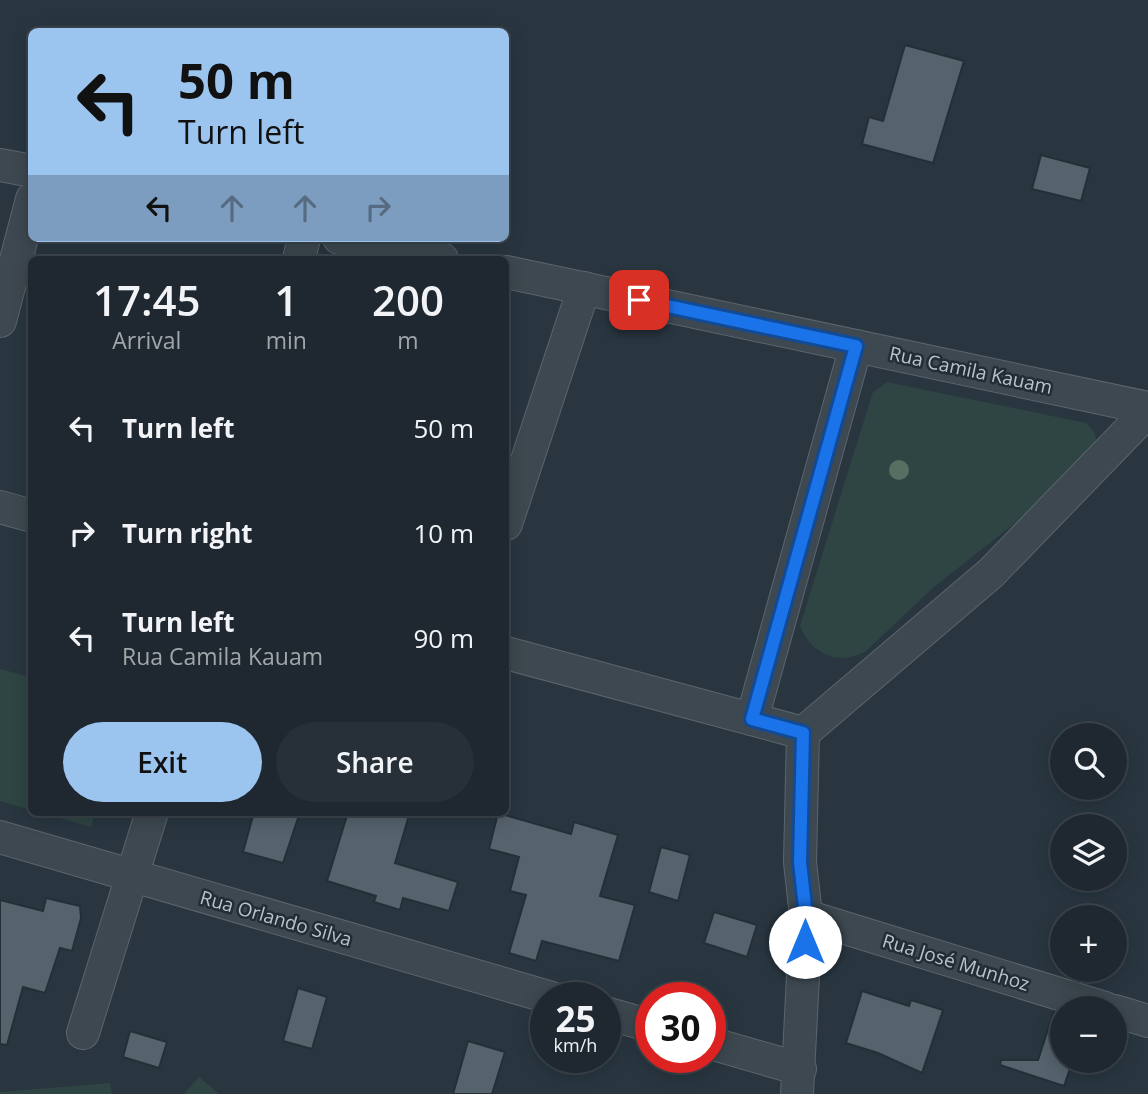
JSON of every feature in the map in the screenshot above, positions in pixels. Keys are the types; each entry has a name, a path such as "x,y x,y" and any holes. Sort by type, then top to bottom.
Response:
{"street":[{"path":"0,165 28,171"},
{"path":"0,321 28,214"},
{"path":"359,242 427,256"},
{"name":"Rua Camila Kauam","path":"509,273 1148,410"},
{"path":"509,515 584,288"},
{"path":"752,719 856,346"},
{"path":"726,1050 799,1082 806,916 800,862 803,733 991,573 1148,410"},
{"path":"0,507 28,515"},
{"path":"509,654 803,733"},
{"path":"82,1033 151,816"},
{"name":"Rua Orlando Silva","path":"0,837 530,992"},
{"name":"Rua José Munhoz","path":"806,916 1066,996"},
{"path":"1127,1015 1148,1021"}],"green space":[{"path":"887,382 1086,423 1095,433 1097,447 1081,471 934,587 866,651 855,656 836,658 811,644 800,626 873,392"},
{"path":"0,669 28,676 28,809 0,801"},
{"path":"52,816 94,816 91,827"},
{"path":"199,1077 217,1092 218,1094 184,1094"},
{"path":"110,1083 112,1094 0,1094 0,1092"}],"building":[{"path":"905,45 964,61 933,163 862,144 869,117 883,121"},
{"path":"1041,155 1090,168 1081,201 1032,189"},
{"path":"253,816 299,816 283,863 243,852"},
{"path":"347,816 409,816 395,863 458,882 449,911 403,898 400,910 374,902 376,896 327,881"},
{"path":"497,816 508,816 571,834 574,822 618,835 600,896 635,905 619,961 542,941 536,961 509,953 526,895 510,891 519,857 489,849"},
{"path":"661,847 690,855 678,901 649,892"},
{"path":"46,898 80,906 81,918 72,951 60,948 45,993 23,987 7,1045 0,1044 0,900 43,911"},
{"path":"714,912 757,925 747,957 704,943"},
{"path":"298,988 327,997 312,1049 283,1041"},
{"path":"862,991 909,1006 911,1000 943,1010 922,1073 878,1053 846,1043"},
{"path":"1050,1023 1050,1073 1068,1073 1064,1086 1000,1065 1001,1060 1038,1060"},
{"path":"130,1031 167,1042 159,1068 123,1057"},
{"path":"468,1041 505,1052 492,1094 453,1094"}],"route":[{"path":"639,300 856,346 752,719 803,733 799,798 805,942"}]}
